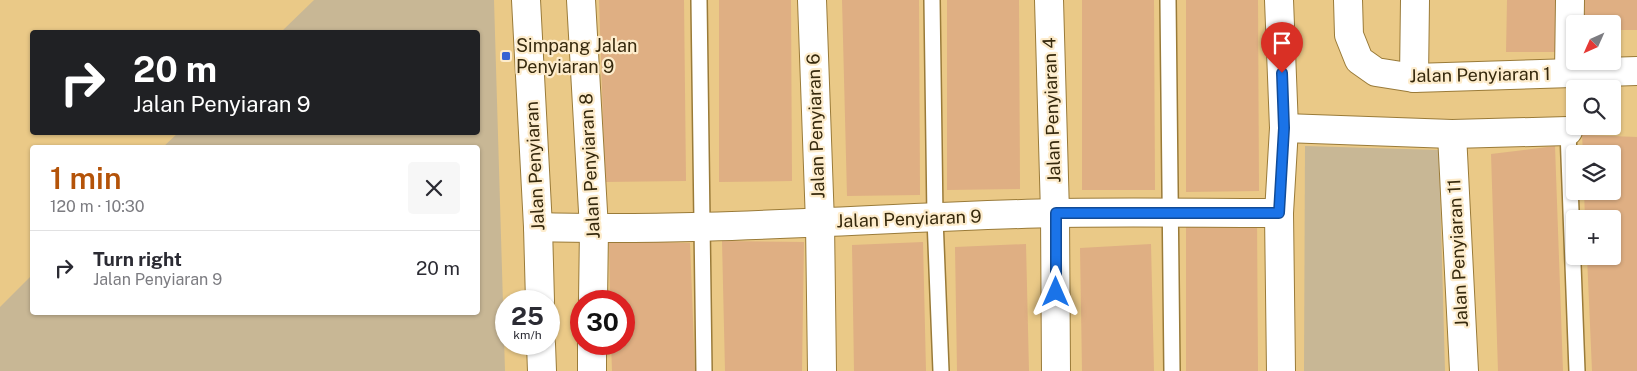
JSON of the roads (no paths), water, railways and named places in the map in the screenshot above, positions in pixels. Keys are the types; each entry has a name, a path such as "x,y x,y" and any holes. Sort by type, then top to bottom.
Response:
{"street":[{"name":"Jalan Penyiaran","path":"526,0 540,290"},
{"name":"Jalan Penyiaran 8","path":"581,0 594,229 593,290"},
{"name":"Jalan Penyiaran 6","path":"812,0 820,223 822,371"},
{"name":"Jalan Penyiaran 4","path":"1049,0 1056,213 1056,371"},
{"path":"1279,0 1284,128 1279,213 1281,371"},
{"name":"Jalan Penyiaran 1","path":"1348,0 1348,35 1359,60 1376,72 1414,78 1637,71"},
{"path":"1414,78 1415,0"},
{"path":"1569,73 1570,0"},
{"path":"1284,128 1452,134 1566,131"},
{"name":"Jalan Penyiaran 11","path":"1452,134 1464,371"},
{"name":"Jalan Penyiaran 9","path":"538,227 594,229 820,223 1056,213 1279,213"},
{"path":"541,355 542,371"},
{"path":"592,355 592,371"}],"lane":[{"path":"699,0 704,371"},
{"path":"932,0 935,218 941,371"},
{"path":"1168,0 1172,371"},
{"path":"1568,135 1577,371"}],"place":[{"name":"Simpang Jalan Penyiaran 9","path":"506,56"}]}
